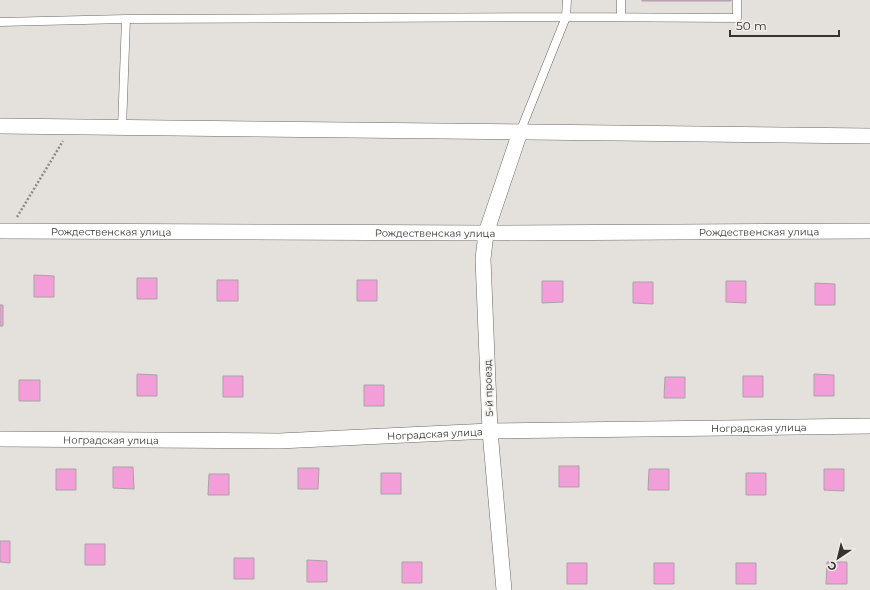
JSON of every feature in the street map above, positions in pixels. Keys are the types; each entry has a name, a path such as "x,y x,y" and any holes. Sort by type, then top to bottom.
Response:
{"street":[{"path":"0,126 870,136"},
{"name":"5-й проезд","path":"504,590 490,431 483,259 486,233 520,132"},
{"name":"Рождественская улица","path":"4,231 486,233 870,231"},
{"name":"Ноградская улица","path":"0,439 279,441 490,431 870,426"}],"lane":[{"path":"520,132 566,17 567,0"},
{"path":"621,0 621,17"},
{"path":"0,22 126,19 566,17 737,18 737,0"},
{"path":"122,128 126,19"}],"path":[{"path":"4,231 72,127"}],"building":[{"path":"731,0 731,1 642,1"},
{"path":"34,275 54,276 54,297 34,297"},
{"path":"137,278 157,278 157,299 137,299"},
{"path":"217,280 238,280 238,301 217,301"},
{"path":"357,280 377,280 377,301 357,301"},
{"path":"542,281 563,281 563,302 542,303"},
{"path":"726,281 746,281 746,303 726,302"},
{"path":"633,282 653,282 653,304 633,303"},
{"path":"815,283 835,284 835,305 815,305"},
{"path":"0,305 3,305 3,326 0,326"},
{"path":"137,374 157,375 157,396 137,396"},
{"path":"814,374 834,375 834,396 814,396"},
{"path":"223,376 243,376 243,397 223,397"},
{"path":"743,376 763,376 763,397 743,397"},
{"path":"665,377 685,377 685,398 664,398"},
{"path":"19,380 40,380 40,401 19,401"},
{"path":"364,385 384,385 384,406 364,406"},
{"path":"559,466 579,466 579,487 559,487"},
{"path":"113,467 133,467 134,489 113,488"},
{"path":"298,468 319,468 318,489 298,489"},
{"path":"56,469 76,469 76,490 56,490"},
{"path":"649,469 669,469 669,490 648,490"},
{"path":"824,469 844,469 844,491 824,490"},
{"path":"381,473 401,473 401,494 381,494"},
{"path":"746,473 766,473 766,495 746,495"},
{"path":"209,474 229,474 229,495 208,495"},
{"path":"0,541 10,541 10,563 0,562"},
{"path":"85,544 105,544 105,565 85,565"},
{"path":"234,558 254,558 254,579 234,579"},
{"path":"307,560 327,561 327,582 307,582"},
{"path":"402,562 422,562 422,583 402,583"},
{"path":"827,562 847,562 847,584 826,584"},
{"path":"567,563 587,563 587,584 567,584"},
{"path":"654,563 674,563 674,584 654,584"},
{"path":"736,563 756,563 756,584 736,584"}]}
